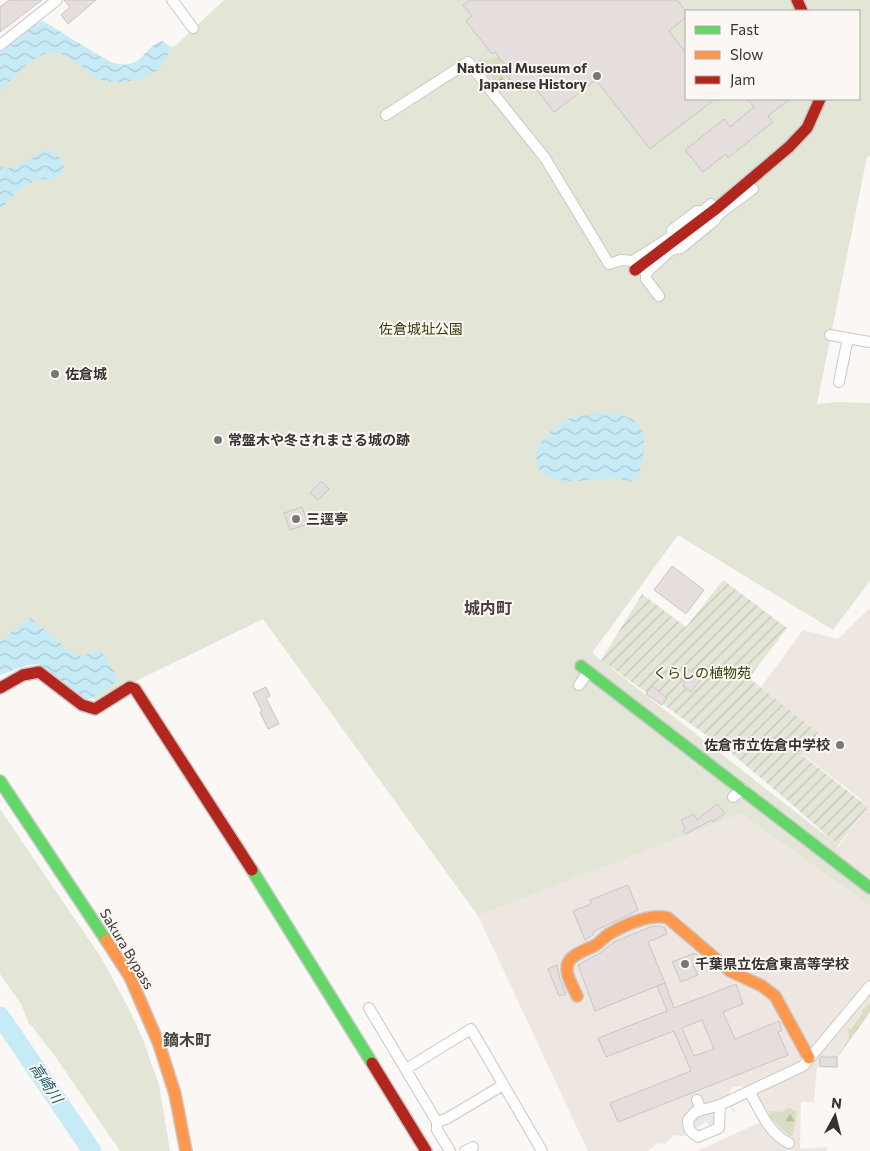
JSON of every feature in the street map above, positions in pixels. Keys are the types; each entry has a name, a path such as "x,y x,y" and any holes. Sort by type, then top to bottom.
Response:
{"main road":[{"path":"635,270 717,208 789,147 807,128 820,100"},
{"path":"585,669 870,888"},
{"path":"1,687 23,674 31,671 39,672 82,705 95,708 130,687 135,689 268,895 426,1151"},
{"name":"Sakura Bypass","path":"0,781 130,977 165,1059 173,1085 186,1151"},
{"path":"577,996 567,971 571,958 596,945 609,934 642,919 661,916 668,918 730,971 762,986 775,996 784,1008 808,1058"}],"street":[{"path":"172,0 194,28"},
{"path":"0,46 54,1"},
{"path":"386,115 468,62 545,158 609,264 621,260 632,261 672,236 672,230 697,211 702,212 742,178"},
{"path":"659,296 646,279 648,271 671,250 681,248 714,221 719,214 753,189"},
{"path":"830,335 870,342"},
{"path":"840,382 848,338"},
{"path":"579,685 585,669"},
{"path":"733,797 743,789"},
{"path":"720,1105 719,1128 698,1137 691,1133 688,1127 688,1120 696,1112 699,1105 720,1105 803,1066 870,986"},
{"path":"369,1008 437,1122 437,1130 450,1151"},
{"path":"406,1068 471,1029 542,1151"},
{"path":"437,1122 448,1118 503,1085"},
{"path":"749,1091 770,1128 780,1139 788,1143"}],"shaded area":[{"name":"佐倉市立佐倉中学校","path":"870,608 870,880 853,868 837,848 868,807 857,796 802,754 818,735 761,687 803,630 838,639"},
{"name":"千葉県立佐倉東高等学校","path":"741,814 870,906 870,1012 839,1055 837,1068 817,1068 814,1102 801,1102 800,1149 827,1147 827,1151 697,1151 761,1122 749,1086 732,1087 728,1096 728,1103 736,1111 733,1112 730,1107 726,1107 723,1121 711,1126 706,1122 683,1136 674,1135 666,1143 657,1144 647,1151 588,1151 478,916"}],"green space":[{"name":"佐倉城址公園","path":"224,0 870,0 870,156 867,157 817,404 838,402 870,403 870,581 833,630 678,535 592,653 838,845 837,848 853,868 870,880 870,906 741,814 478,916 263,619 134,682 126,682 95,700 91,698 86,699 38,664 26,665 0,675 0,49 42,21 101,58 113,63 125,65 135,62 162,41 174,47"},
{"path":"499,58 502,62 500,65 504,71 505,79 498,83 492,82 488,69 479,69 478,61 481,59 488,61"},
{"name":"くらしの植物苑","path":"723,580 787,628 749,678 818,733 802,755 868,807 838,845 730,752 601,660 642,594 686,627"},
{"path":"0,809 102,959 129,1009 142,1037 159,1085 170,1151 120,1151 50,1049 29,1024 21,1004 0,974"},
{"path":"870,1004 870,1012 839,1055 847,1043 848,1029 851,1029 862,1014 862,1010"},
{"path":"790,1108 797,1112 793,1135 790,1136 769,1117 771,1111 783,1112"}],"water":[{"path":"42,21 114,64 137,61 155,44 162,41 169,46 168,56 162,65 143,78 132,81 108,82 99,79 62,54 48,53 29,63 0,92 0,51 33,25"},
{"path":"45,150 60,158 64,169 58,176 35,181 24,186 11,197 0,211 0,167 17,166"},
{"path":"597,413 610,413 629,418 636,422 641,429 644,437 644,448 640,470 634,480 632,482 618,478 605,478 568,481 552,478 542,472 537,465 536,457 544,439 551,431 570,418"},
{"path":"29,618 73,654 82,656 101,650 119,679 118,681 93,697 86,699 38,664 26,665 0,675 0,641"}],"building":[{"path":"9,0 42,0 0,32 0,7"},
{"path":"64,0 96,0 68,24 61,15 70,7"},
{"name":"National Museum of Japanese History","path":"470,0 677,0 685,10 685,18 669,31 685,52 685,100 714,100 650,149 596,80 554,112 531,83 520,92 504,72 508,69 495,52 492,54 466,21 472,16 463,5"},
{"path":"748,100 789,100 768,116 773,122 728,158 726,154 703,172 685,150 724,119 730,127 754,107"},
{"path":"321,481 329,489 318,500 310,493"},
{"name":"三逕亭","path":"302,507 308,524 290,530 284,513"},
{"path":"672,566 704,590 686,614 654,590"},
{"path":"683,665 701,679 691,692 683,686 685,682 676,675"},
{"path":"652,686 667,698 662,705 646,694"},
{"path":"266,687 270,696 266,698 279,724 268,729 253,693"},
{"path":"717,804 725,813 713,822 712,820 685,834 681,820 694,814 697,820"},
{"path":"628,885 638,910 593,932 594,934 585,940 573,911 591,904 590,900"},
{"path":"660,926 665,928 667,934 648,942 665,983 595,1011 578,965 600,953 614,942 650,927"},
{"path":"695,953 703,961 693,965 698,975 681,982 672,962"},
{"path":"557,965 566,994 559,996 548,969"},
{"path":"665,983 674,1008 736,984 743,1004 723,1012 735,1039 779,1021 782,1031 778,1032 788,1055 618,1122 610,1103 691,1071 674,1031 606,1057 598,1038 667,1011 657,986","holes":["702,1020 714,1049 694,1056 682,1028"]},
{"path":"820,1057 837,1057 837,1067 820,1066"}],"waterway":[{"name":"高崎川","path":"0,1016 92,1151"}],"traffic: fast":[{"path":"581,666 870,888"},
{"path":"0,781 106,940"},
{"path":"252,870 372,1063"}],"traffic: slow":[{"path":"577,996 567,971 568,963 573,957 596,945 609,934 622,927 646,918 668,918 730,971 762,986 775,996 809,1058"},
{"path":"106,940 130,977 159,1044 175,1094 186,1151"}],"traffic: jam":[{"path":"797,0 802,10"},
{"path":"635,270 717,208 789,147 807,128 820,100"},
{"path":"0,688 23,675 39,672 82,705 95,709 130,687 135,689 252,870"},
{"path":"372,1063 426,1151"}],"place":[{"name":"National Museum of Japanese History","path":"597,76"},
{"name":"佐倉城","path":"55,374"},
{"name":"常盤木や冬されまさる城の跡","path":"218,440"},
{"name":"三逕亭","path":"296,519"},
{"name":"佐倉市立佐倉中学校","path":"840,745"},
{"name":"千葉県立佐倉東高等学校","path":"685,964"}],"district":[{"name":"城内町","path":"488,608"},
{"name":"鏑木町","path":"187,1040"}]}
